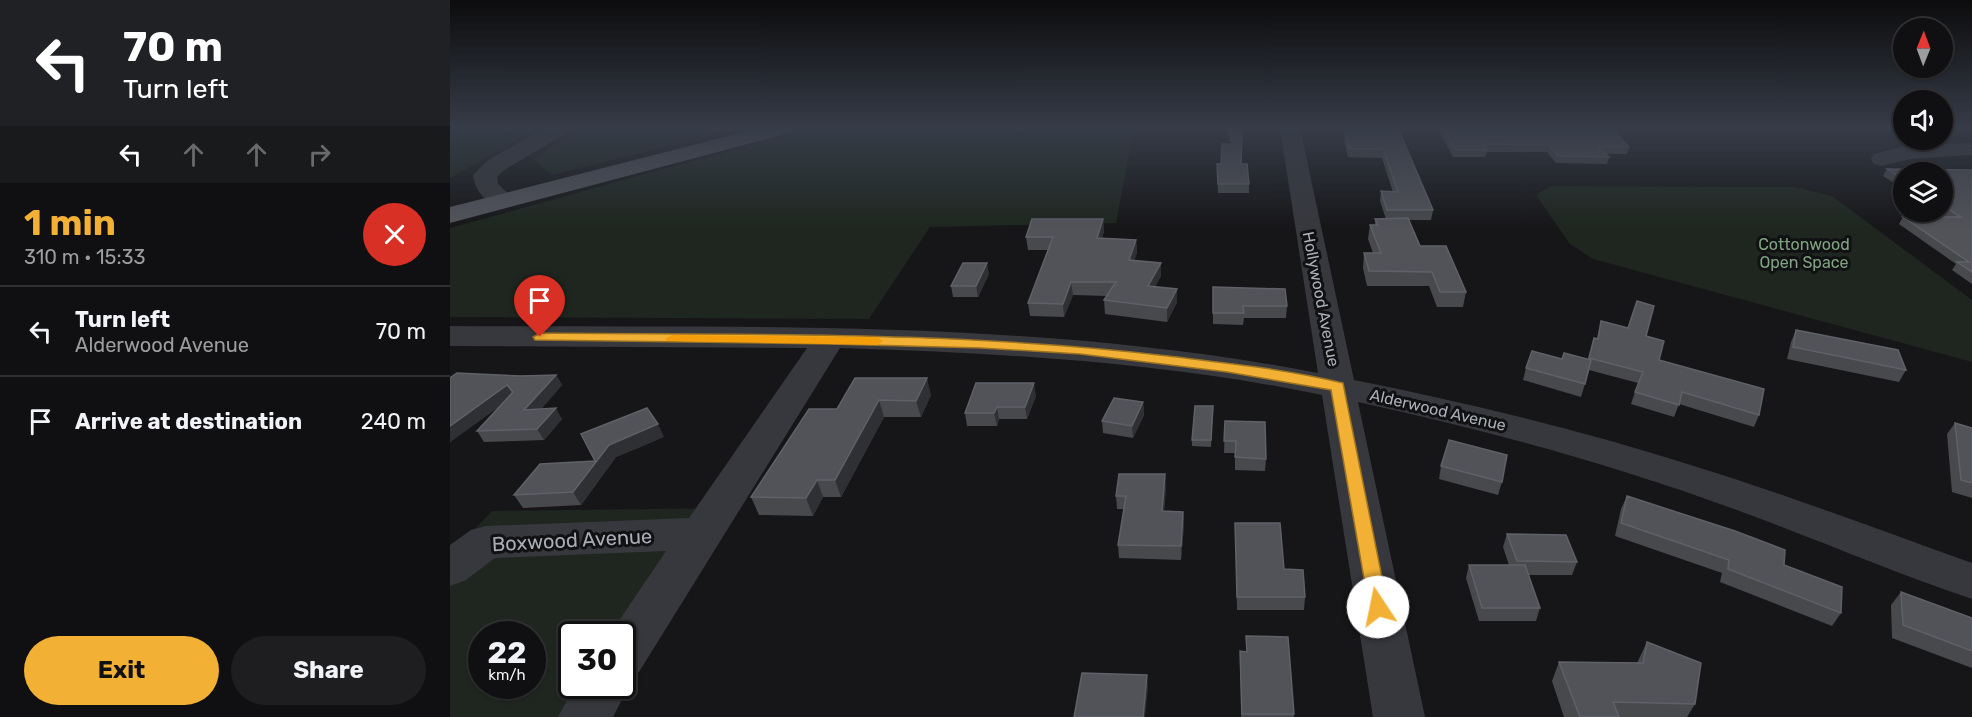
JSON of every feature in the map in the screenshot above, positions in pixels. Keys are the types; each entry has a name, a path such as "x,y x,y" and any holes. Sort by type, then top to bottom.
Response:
{"main road":[{"path":"450,215 657,161"}],"street":[{"path":"502,161 485,175 486,186 504,201"},
{"name":"Hollywood Avenue","path":"1296,161 1399,717"},
{"name":"Alderwood Avenue","path":"450,336 981,344 1080,350 1227,367 1338,386 1540,434 1653,466 1818,523 1972,581"},
{"path":"636,635 830,340"},
{"name":"Boxwood Avenue","path":"450,567 486,542 701,534"},
{"path":"584,717 596,699"}],"green space":[{"path":"450,161 480,161 450,178"},
{"path":"536,161 606,161 552,175"},
{"path":"691,161 1128,161 1116,223 930,227 869,319 450,317 450,228"},
{"name":"Cottonwood Open Space","path":"1550,186 1795,187 1832,196 1972,300 1972,362 1593,259 1570,244 1536,195"},
{"path":"736,508 636,665 636,621 558,621 558,699 614,699 602,717 450,717 450,555 492,511"}],"building":[{"path":"1221,161 1241,161 1241,164 1247,164 1249,184 1218,184 1217,164 1221,164"},
{"path":"1387,161 1412,161 1433,210 1387,210 1381,191 1398,192"},
{"path":"1953,170 1972,170 1972,272 1957,262 1969,262 1910,222 1953,222 1953,217 1961,217 1953,212"},
{"path":"1408,218 1420,246 1446,246 1466,292 1440,292 1432,272 1369,271 1364,253 1381,253 1370,225 1378,225 1375,219"},
{"path":"1032,219 1103,219 1097,238 1136,240 1129,260 1161,263 1148,286 1177,289 1167,308 1104,300 1116,282 1071,282 1063,304 1028,303 1053,237 1026,237"},
{"path":"963,263 987,263 976,286 951,286"},
{"path":"1213,287 1285,289 1287,306 1243,306 1244,313 1213,313"},
{"path":"1637,301 1654,306 1646,336 1664,341 1659,360 1764,389 1759,415 1682,392 1679,405 1635,392 1643,372 1589,358 1594,338 1598,339 1601,321 1628,328"},
{"path":"1796,330 1898,350 1906,370 1793,347"},
{"path":"1532,351 1562,359 1564,353 1591,360 1585,384 1526,368"},
{"path":"457,373 556,375 524,410 556,408 537,429 477,431 513,392 507,385 450,426 450,378"},
{"path":"855,378 927,378 916,401 879,400 835,480 817,480 806,498 751,497 809,409 837,409"},
{"path":"976,383 1034,383 1025,407 997,407 994,413 965,413"},
{"path":"1114,398 1143,402 1132,426 1102,421"},
{"path":"1195,406 1213,406 1211,440 1192,440"},
{"path":"647,408 658,424 609,445 573,492 514,495 540,464 595,461 581,434"},
{"path":"1225,421 1265,422 1266,459 1235,457 1236,441 1224,441"},
{"path":"1955,423 1972,428 1972,483 1961,480"},
{"path":"1449,440 1507,455 1502,482 1441,466"},
{"path":"1119,474 1165,474 1162,511 1183,512 1181,546 1118,545 1126,496 1116,496"},
{"path":"1627,496 1735,531 1785,550 1784,565 1842,587 1841,613 1728,569 1729,560 1621,523"},
{"path":"1235,523 1280,523 1284,569 1303,570 1305,597 1237,597"},
{"path":"1507,534 1566,535 1577,562 1517,561"},
{"path":"1469,565 1525,565 1540,608 1482,608"},
{"path":"1901,592 1972,618 1972,651 1903,625"},
{"path":"1246,636 1288,637 1294,714 1242,714 1240,651 1247,652"},
{"path":"1647,642 1701,663 1695,704 1613,702 1619,717 1580,717 1559,662 1643,663"},
{"path":"1082,673 1147,675 1143,717 1074,717"}],"slow traffic":[{"path":"672,339 877,341"}],"route":[{"path":"540,337 830,340 981,344 1080,350 1227,367 1338,386 1378,607"}]}
